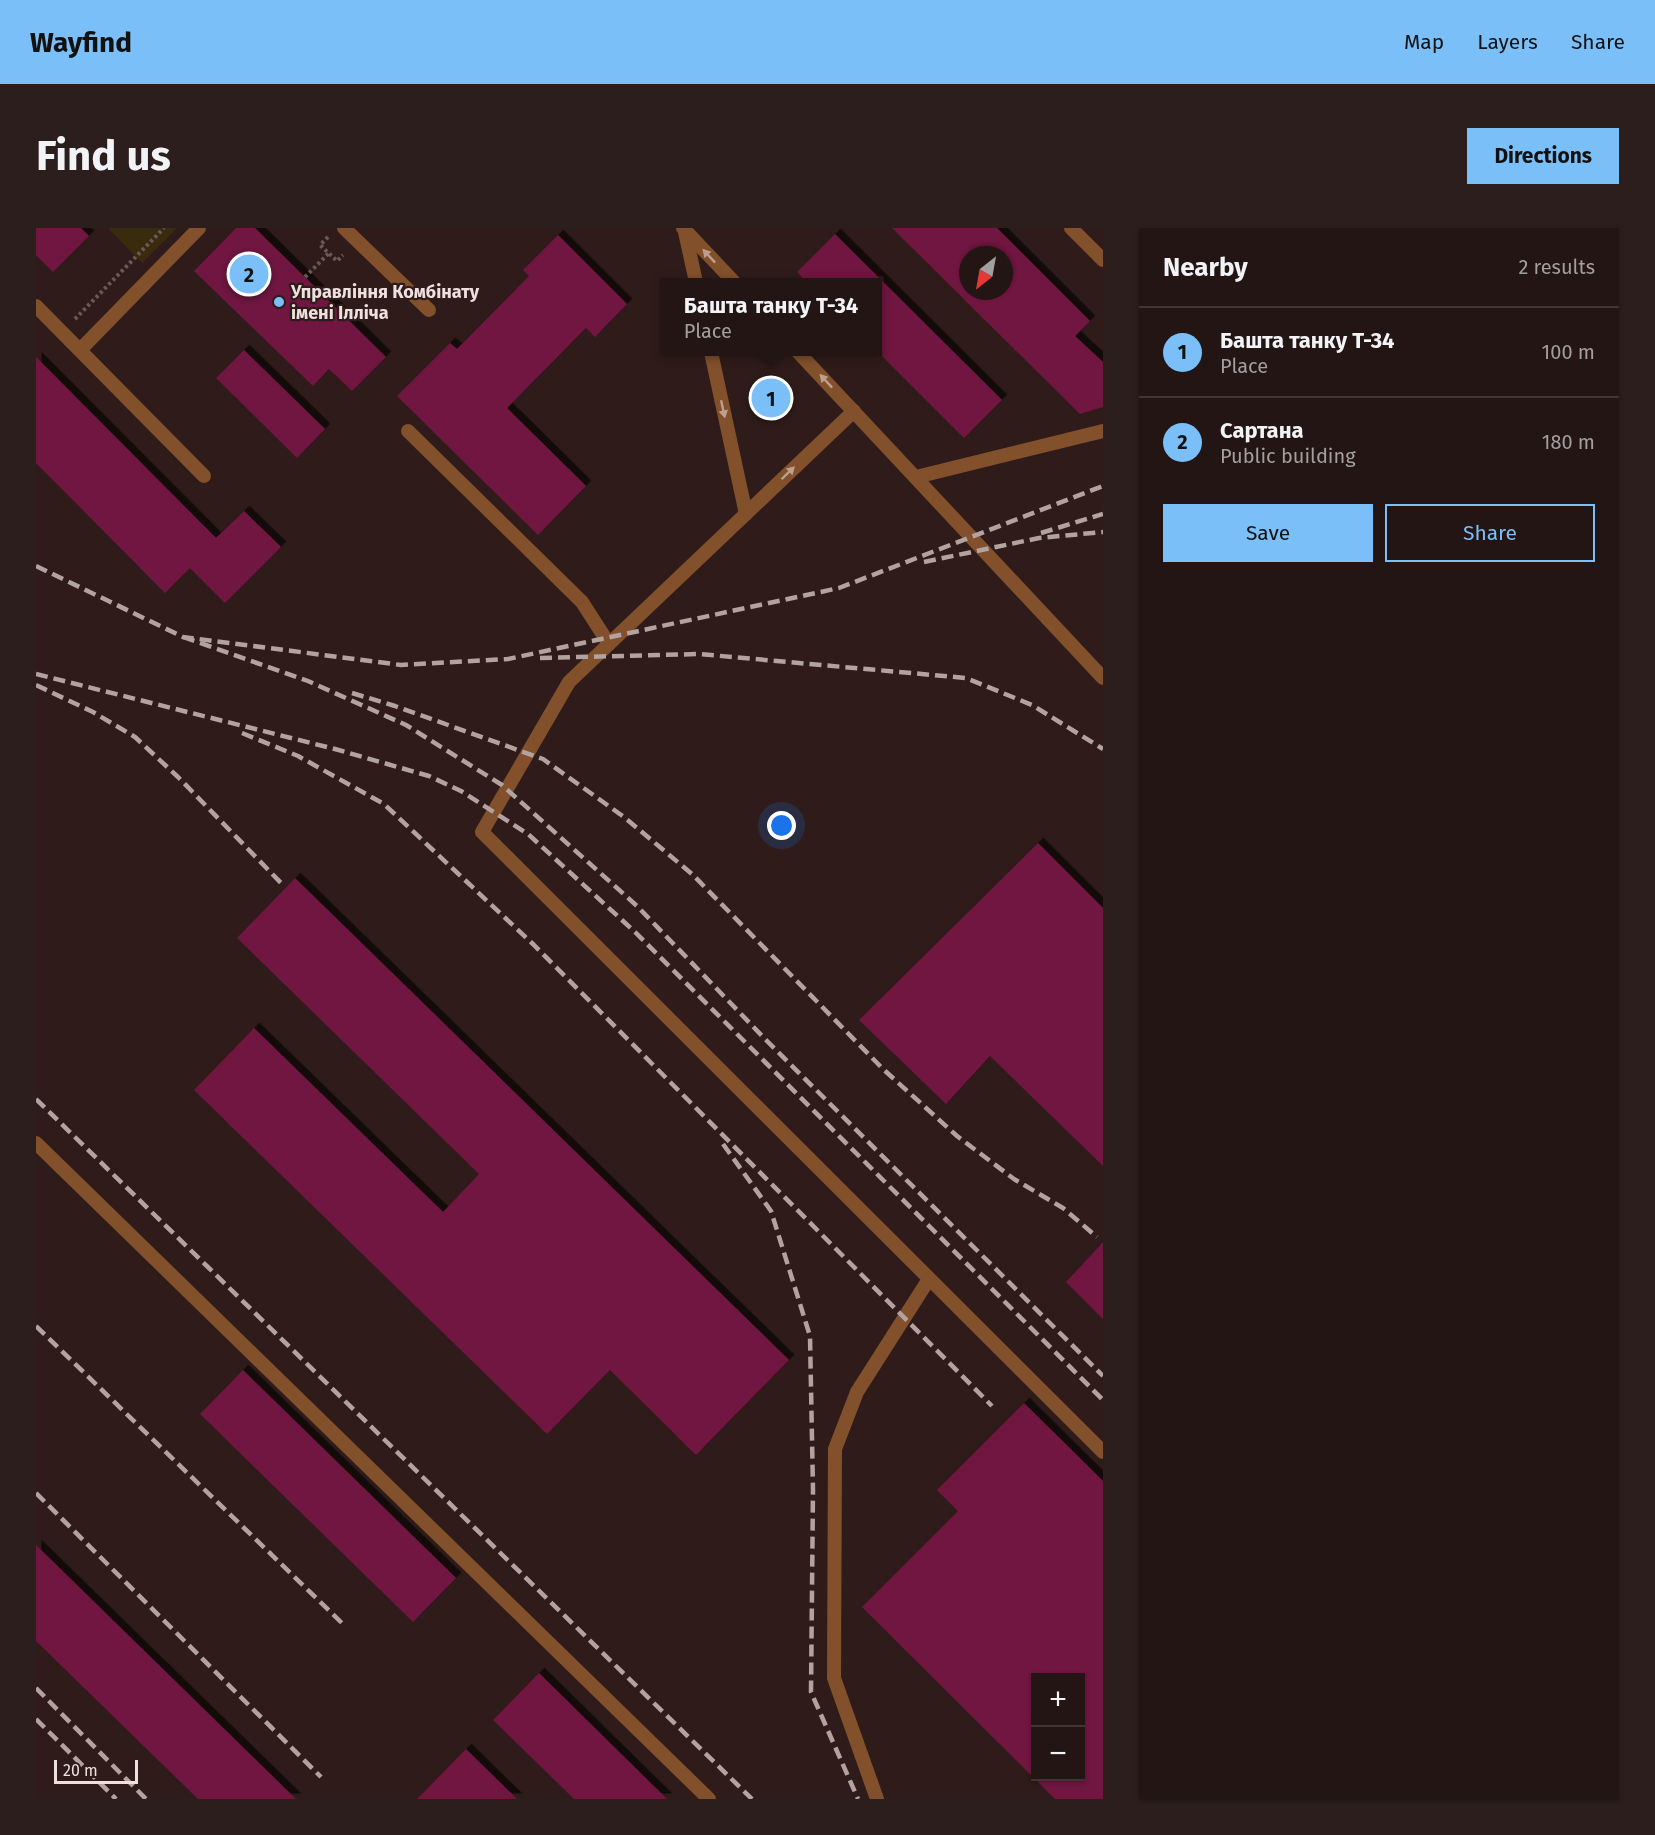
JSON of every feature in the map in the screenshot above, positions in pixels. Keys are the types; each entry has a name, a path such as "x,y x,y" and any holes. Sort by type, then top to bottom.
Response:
{"lane":[{"path":"80,350 199,228"},
{"path":"344,228 429,310"},
{"path":"1071,228 1103,260"},
{"path":"684,229 695,278"},
{"path":"684,229 730,278"},
{"path":"36,306 204,476"},
{"path":"712,356 746,514"},
{"path":"803,356 1103,678"},
{"path":"854,411 569,682 482,832 1103,1452"},
{"path":"408,431 582,602 609,644"},
{"path":"916,477 1103,431"},
{"path":"36,1143 709,1799"},
{"path":"877,1799 834,1678 835,1449 857,1392 929,1279"}],"path":[{"path":"62,332 164,228"},
{"path":"320,245 337,261"},
{"path":"305,277 329,253"}],"shaded area":[{"path":"108,228 177,228 142,263"}],"building":[{"path":"36,228 81,228 89,236 53,272 36,255"},
{"path":"236,228 255,228 386,357 352,391 329,369 313,386 194,271"},
{"path":"892,228 997,228 1090,321 1075,336 1103,362 1103,407 1080,414 965,300 1013,300 1013,246 959,246 959,294"},
{"path":"835,234 879,278 803,278 797,272"},
{"path":"558,235 627,304 595,337 586,328 507,408 586,486 538,535 397,396 450,343 457,349 529,276 523,270"},
{"path":"882,281 1002,400 964,438 882,356"},
{"path":"244,350 325,429 297,458 216,378"},
{"path":"36,357 216,538 244,511 281,547 225,603 190,568 165,593 36,463"},
{"path":"1038,843 1103,908 1103,1166 990,1056 946,1104 859,1020"},
{"path":"295,878 789,1360 696,1455 610,1370 547,1434 194,1090 254,1028 443,1212 479,1174 237,938"},
{"path":"1103,1242 1103,1319 1066,1282"},
{"path":"243,1370 456,1578 413,1622 200,1414"},
{"path":"1024,1403 1103,1481 1103,1799 1055,1799 1037,1781 1085,1781 1085,1673 1031,1673 1031,1775 862,1607 958,1511 937,1490"},
{"path":"36,1545 296,1799 198,1799 36,1641"},
{"path":"539,1673 667,1799 574,1799 493,1720"},
{"path":"466,1749 517,1799 417,1799"}],"railway":[{"path":"36,566 183,637 401,665 508,659 839,588 1103,486"},
{"path":"1041,533 1103,514"},
{"path":"924,562 1039,538 1103,532"},
{"path":"183,637 308,681 406,725 502,785 637,906 767,1041 1103,1376"},
{"path":"540,658 699,654 966,678 1032,705 1103,749"},
{"path":"36,674 335,749 429,776 461,791 528,834 635,932 1103,1400"},
{"path":"36,685 93,712 135,737 178,777 282,884"},
{"path":"352,693 543,759 624,817 692,874 883,1069 957,1136 1014,1179 1063,1208 1097,1237"},
{"path":"242,733 298,756 384,804 534,945 992,1406"},
{"path":"36,1099 752,1799"},
{"path":"723,1144 771,1211 810,1336 813,1490 811,1692 858,1799"},
{"path":"36,1326 345,1626"},
{"path":"36,1493 321,1777"},
{"path":"36,1688 146,1799"},
{"path":"36,1719 116,1799"}],"place":[{"name":"Сартана","path":"249,274"},
{"name":"Управління Комбінату імені Ілліча","path":"279,302"},
{"name":"Башта танку Т-34","path":"771,398"}]}
